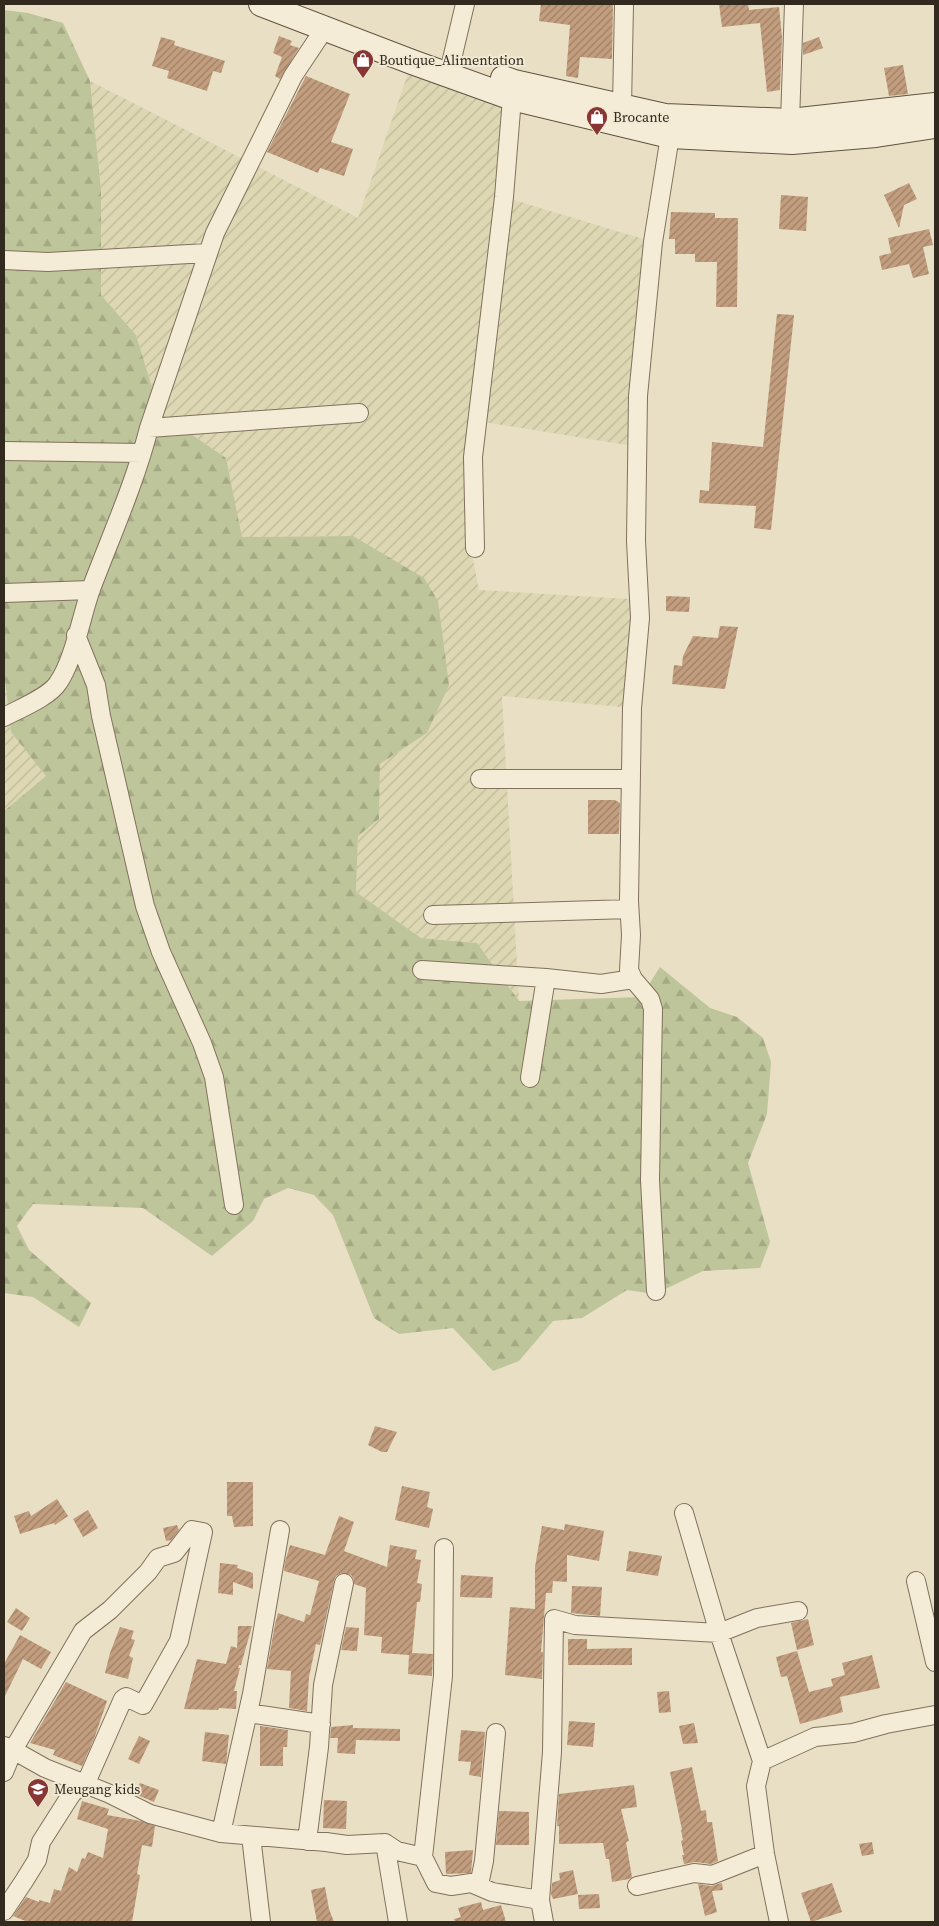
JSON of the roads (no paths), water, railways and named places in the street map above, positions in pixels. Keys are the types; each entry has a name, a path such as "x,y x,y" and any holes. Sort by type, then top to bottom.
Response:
{"main road":[{"path":"261,4 512,98 670,136 792,142 876,135 935,126"},
{"path":"307,4 416,47 514,82 665,116 790,121 935,105"}],"street":[{"path":"452,59 465,4"},
{"path":"622,106 624,4"},
{"path":"790,121 794,4"},
{"path":"4,717 49,692 58,685 65,670 91,590 142,452 214,233 293,76 325,28"},
{"path":"475,548 473,457 504,197 512,98"},
{"path":"656,1291 650,1180 653,1009 650,999 633,979 629,970 631,936 629,910 632,708 640,618 636,541 638,396 653,242 670,136"},
{"path":"4,260 48,262 207,254"},
{"path":"149,428 359,413"},
{"path":"4,450 142,452"},
{"path":"4,593 91,590"},
{"path":"76,635 96,685 101,716 145,906 161,952 202,1043 214,1077 234,1205"},
{"path":"480,779 631,778"},
{"path":"433,915 629,910"},
{"path":"422,970 546,978 601,984 633,979"},
{"path":"530,1078 546,978"},
{"path":"684,1513 719,1633 762,1761 756,1786 765,1854 779,1922"},
{"path":"4,1772 8,1748 86,1628 110,1610 148,1572 158,1558 174,1554 192,1530 203,1532 179,1641 143,1706 126,1697 123,1699 85,1785 73,1792 69,1798 41,1842 37,1860 4,1911"},
{"path":"221,1833 248,1713 280,1530"},
{"path":"444,1548 443,1676 423,1857 436,1883 451,1886 471,1883 480,1885 492,1892 540,1900"},
{"path":"916,1581 935,1662"},
{"path":"307,1841 321,1724 323,1685 344,1583"},
{"path":"544,1922 540,1900 552,1752 554,1619 576,1625 719,1633 758,1618 798,1612"},
{"path":"248,1713 321,1724"},
{"path":"762,1761 814,1737 853,1733 886,1724 935,1715"},
{"path":"480,1885 496,1733"},
{"path":"8,1748 45,1768 110,1794 150,1814 221,1833 347,1846 385,1843 397,1852 423,1857"},
{"path":"252,1836 261,1922"},
{"path":"385,1843 398,1922"},
{"path":"638,1886 694,1873 712,1875 765,1854"}],"place":[{"name":"Boutique_Alimentation","path":"363,79"},
{"name":"Brocante","path":"597,136"},
{"name":"Meugang kids","path":"38,1808"}]}
